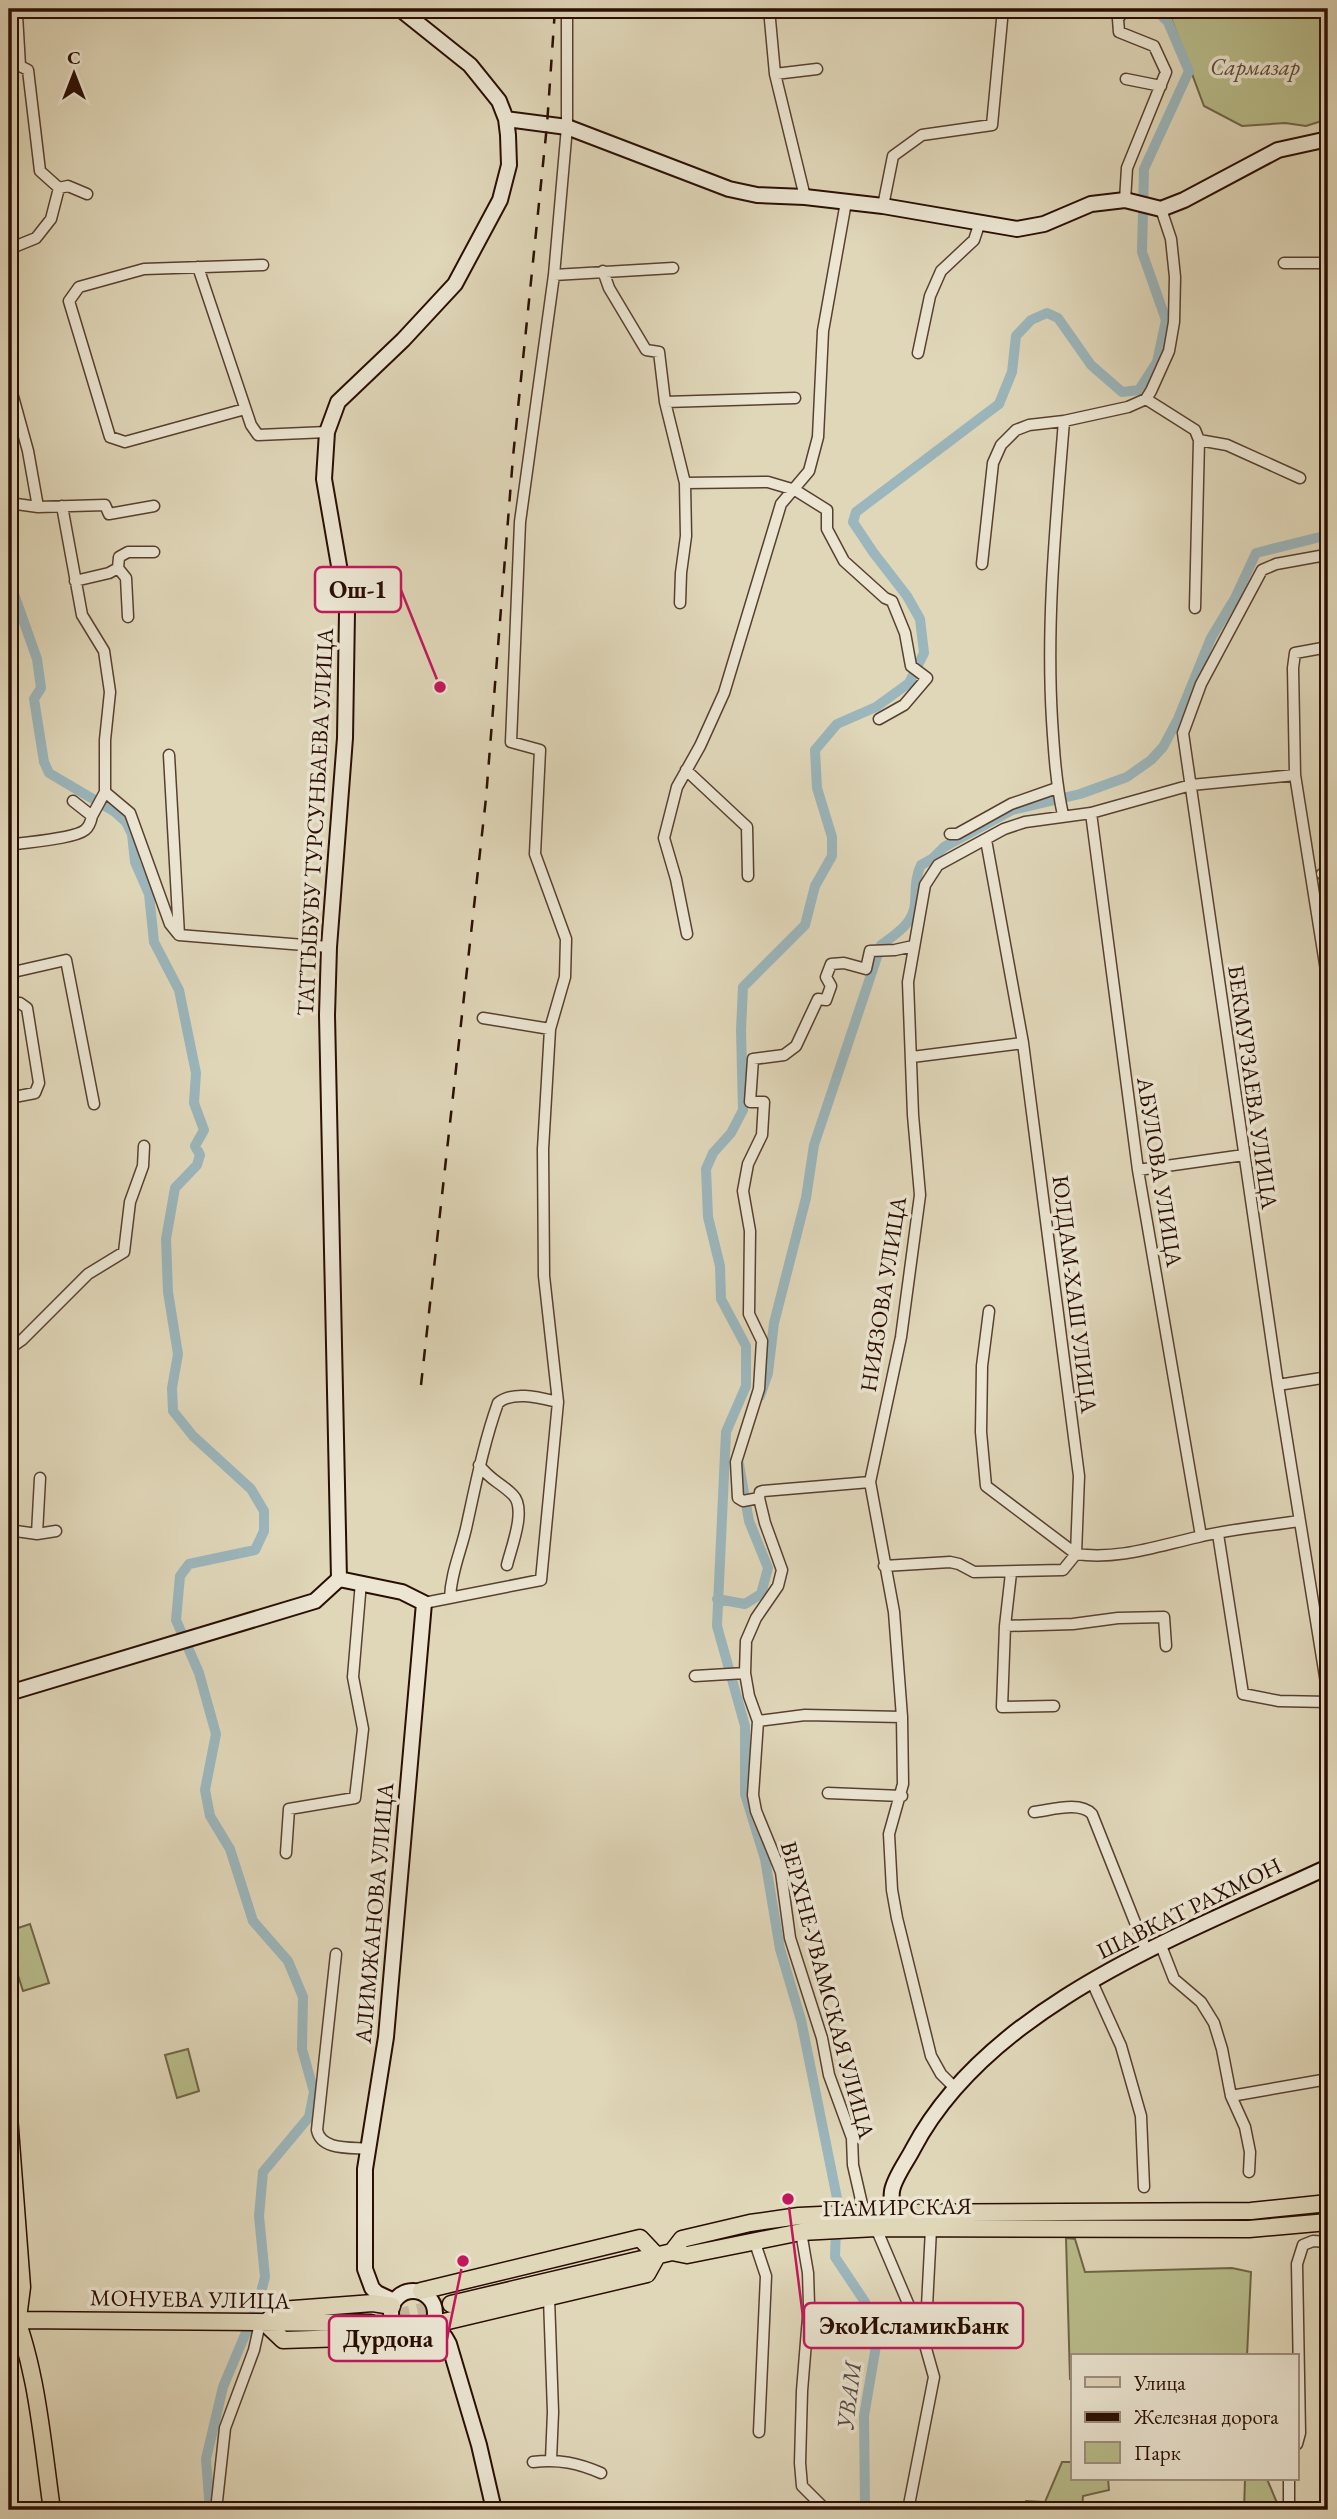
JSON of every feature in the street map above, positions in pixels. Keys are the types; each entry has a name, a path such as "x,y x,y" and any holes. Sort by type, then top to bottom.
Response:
{"main road":[{"path":"9,2116 22,2287 13,2320"},
{"name":"ПАМИРСКАЯ","path":"664,2254 687,2255 754,2240 800,2224 864,2213 1251,2211 1328,2203"},
{"name":"ПАМИРСКАЯ","path":"664,2254 682,2239 750,2223 931,2229 1249,2229 1328,2221"},
{"path":"421,2291 640,2238 664,2254"},
{"path":"431,2326 647,2274 664,2254"},
{"path":"451,2304 664,2254"},
{"path":"9,2300 36,2400 52,2510"},
{"path":"393,2304 280,2310 256,2323 282,2340 378,2337 404,2333"},
{"name":"МОНУЕВА УЛИЦА","path":"13,2320 371,2323"}],"street":[{"path":"9,249 36,238 51,219 59,188 40,170 28,70 20,66 17,15 21,9"},
{"name":"ТАТТЫБУБУ ТУРСУНБАЕВА УЛИЦА","path":"339,1579 327,1015 329,947 345,738 347,612 324,479 327,432 338,402 403,340 455,284 500,200 509,165 506,119 499,100 470,65 400,9"},
{"path":"9,1693 314,1601 339,1579 402,1592 424,1603 541,1580 558,1402 544,1276 543,1149 550,1029 565,977 566,939 535,855 540,750 511,742 520,523 554,275 567,127 567,9"},
{"path":"769,9 775,74 805,197"},
{"path":"883,206 893,156 922,135 992,125 1003,9"},
{"path":"1125,9 1118,19 1119,32 1154,46 1166,72 1128,168 1130,201"},
{"path":"775,74 817,69"},
{"path":"1126,79 1161,86"},
{"path":"506,119 567,127 729,189 757,195 805,197 883,206 1017,229 1044,224 1091,204 1130,201 1158,208 1184,200 1278,150 1328,139"},
{"path":"59,188 68,186 87,194"},
{"path":"687,934 676,879 664,838 677,787 700,746 724,693 781,504 809,471 818,437 823,331 846,202"},
{"path":"982,564 993,463 1001,445 1016,430 1029,425 1064,421 1128,407 1146,399 1166,358 1174,322 1175,277 1171,239 1158,208"},
{"path":"918,353 930,296 941,271 974,240 980,222"},
{"path":"1284,263 1328,263"},
{"path":"245,409 125,442 110,437 69,300 79,287 144,269 263,265"},
{"path":"198,267 245,409 258,435 327,432"},
{"path":"554,275 673,268"},
{"path":"603,271 609,288 646,350 659,352 665,402 685,483 686,537 680,603"},
{"path":"9,382 38,507"},
{"path":"665,402 796,398"},
{"path":"1146,399 1195,430 1199,440 1195,608"},
{"path":"1062,811 1057,792 1049,673 1052,562 1064,421"},
{"path":"1199,440 1227,445 1300,478"},
{"path":"685,483 768,482 795,490 827,510 827,529 844,561 892,601 905,633 911,666 927,678 904,705 879,719"},
{"path":"9,503 38,507 106,505 109,514 154,506"},
{"path":"9,845 84,832 103,794 110,692 104,651 82,615 62,506"},
{"path":"128,617 126,578 118,568 118,557 128,552 154,552"},
{"name":"БЕКМУРЗАЕВА УЛИЦА","path":"1328,562 1320,556 1276,564 1262,570 1201,684 1183,733 1278,1385 1328,1695"},
{"path":"75,581 109,573 118,568"},
{"path":"1328,648 1295,653 1293,668 1295,775 1328,984"},
{"path":"169,755 179,934"},
{"path":"686,770 747,827 748,876"},
{"name":"НИЯЗОВА УЛИЦА","path":"955,2088 941,2074 931,2056 892,1890 889,1834 891,1818 902,1796 902,1717 894,1612 870,1482 901,1337 920,1195 913,1115 908,982 925,885 938,865 1004,829 1062,811 1091,813 1191,785 1295,775"},
{"path":"950,834 957,834 1011,804 1057,792"},
{"path":"103,794 130,813 170,924 179,934 329,947"},
{"path":"74,801 94,812"},
{"name":"АБУЛОВА УЛИЦА","path":"1091,813 1138,1171 1201,1536"},
{"name":"ЮЛДАМ-ХАШ УЛИЦА","path":"986,840 1023,1043 1079,1476 1076,1554"},
{"name":"ВЕРХНЕ-УВАМСКАЯ УЛИЦА","path":"864,2213 853,2165 852,2138 829,2075 822,2038 790,1938 781,1872 756,1811 752,1782 758,1721 742,1673 746,1642 750,1630 781,1577 780,1563 765,1523 751,1500 738,1498 736,1462 759,1389 762,1341 749,1314 750,1231 743,1191 748,1164 762,1135 764,1102 750,1102 753,1059 785,1055 796,1046 818,999 826,1000 831,986 826,977 831,964 844,963 866,969 870,951 913,946"},
{"path":"9,973 66,960 94,1104"},
{"path":"9,1005 20,1003 27,1008 39,1083 36,1093 9,1098"},
{"path":"483,1018 550,1029"},
{"path":"912,1057 1023,1043"},
{"path":"9,1349 22,1340 88,1274 124,1252 130,1202 143,1166 144,1146"},
{"path":"1138,1171 1244,1155"},
{"path":"989,1311 982,1366 981,1432 986,1486 1076,1554 1117,1556 1201,1536 1299,1521"},
{"path":"1278,1385 1328,1377"},
{"path":"450,1598 456,1560 467,1526 479,1465 498,1403 504,1398 521,1397 558,1402"},
{"path":"479,1465 489,1478 516,1498 519,1504 519,1518 507,1565"},
{"path":"37,1534 40,1478"},
{"path":"751,1500 763,1491 870,1482"},
{"path":"9,1530 37,1534 56,1531"},
{"path":"1218,1534 1243,1693 1279,1702 1328,1702"},
{"path":"884,1566 950,1562 974,1572 1063,1570 1076,1554"},
{"path":"1011,1573 1005,1626 1002,1707 1054,1706"},
{"path":"286,1853 289,1809 355,1798 363,1729 353,1677 362,1582"},
{"name":"АЛИМЖАНОВА УЛИЦА","path":"393,2304 377,2293 365,2269 365,2169 386,2036 424,1603"},
{"path":"1005,1626 1073,1624 1164,1616 1166,1646"},
{"path":"695,1676 742,1673"},
{"path":"758,1721 805,1715 902,1717"},
{"path":"828,1793 902,1796"},
{"path":"1034,1812 1078,1807 1092,1814 1153,1946 1174,1979 1201,2002 1214,2023 1231,2096 1245,2127 1250,2152 1248,2172"},
{"name":"ШАВКАТ РАХМОН","path":"892,2213 892,2189 929,2120 955,2088 1011,2034 1153,1946 1328,1867"},
{"path":"336,1954 318,2137 325,2144 370,2149"},
{"path":"1092,1982 1121,2046 1141,2116 1144,2187"},
{"path":"1231,2096 1328,2079"},
{"path":"800,2224 808,2273 809,2305 802,2392 802,2486 826,2510"},
{"path":"876,2228 925,2345 934,2377 908,2510"},
{"path":"925,2345 931,2229"},
{"path":"754,2240 766,2276 759,2432"},
{"path":"1298,2440 1297,2264 1303,2245 1313,2241 1328,2242"},
{"path":"421,2291 434,2306 434,2319 431,2326 416,2334 404,2333 392,2319 393,2304 404,2293 421,2291"},
{"path":"549,2298 553,2412 551,2460"},
{"path":"216,2510 225,2428 254,2350 256,2323"},
{"path":"431,2326 445,2337 449,2344 479,2445 494,2510"},
{"path":"533,2462 576,2462 601,2473"},
{"path":"1289,2480 1289,2510"}],"green space":[{"name":"Сармазар","path":"1163,9 1328,9 1328,119 1306,126 1285,123 1242,126 1204,106 1170,15"},
{"path":"30,1924 49,1983 23,1991 9,1947 9,1931"},
{"path":"188,2049 199,2091 177,2098 165,2055"},
{"path":"1328,2210 1328,2216 1254,2224 967,2224 967,2218"},
{"path":"1066,2238 1075,2239 1085,2272 1232,2268 1251,2272 1247,2354 1071,2354 1070,2379"},
{"path":"1062,2462 1071,2462 1071,2480 1108,2480 1109,2490 1083,2496 1082,2510 1024,2510 1026,2501 1045,2502"},
{"path":"1245,2480 1267,2480 1280,2510 1244,2510"}],"waterway":[{"name":"УВАМ","path":"865,2510 864,2416 877,2340 865,2302 835,2257 837,2198 801,2020 780,1949 765,1859 745,1794 745,1726 717,1626 726,1432 746,1386 746,1346 721,1299 720,1266 708,1217 706,1169 713,1153 731,1133 743,1110 743,987 805,925 815,886 832,856 832,837 817,788 815,750 837,724 876,707 909,683 924,653 920,619 907,596 853,522 856,512 999,404 1012,372 1016,336 1031,320 1047,313 1058,318 1091,365 1122,392 1139,390 1157,362 1166,320 1142,252 1144,169 1189,71 1168,22 1155,9"},
{"path":"760,1396 768,1373 774,1323 806,1198 814,1145 881,945 903,927 914,910 921,865 944,847 1012,810 1080,794 1127,777 1151,760 1163,747 1178,719 1211,638 1235,598 1256,553 1328,535"},
{"path":"9,580 37,659 41,688 34,699 44,762 49,773 115,812 126,822 132,834 135,862 149,894 154,942 179,990 196,1073 194,1103 204,1130 195,1146 200,1155 197,1165 175,1188 166,1239 168,1292 178,1354 172,1388 173,1411 193,1436 251,1489 264,1511 264,1531 255,1550 189,1564 180,1576 176,1620 199,1673 216,1734 205,1790 210,1816 230,1849 253,1921 288,1961 303,1997 302,2049 314,2092 309,2117 263,2172 259,2216 265,2277 258,2304 223,2387 206,2459 210,2510"},
{"path":"717,1599 745,1604 761,1594 768,1568 749,1521 739,1464"}],"tunnel":[{"path":"371,2323 451,2304"}],"railway":[{"path":"421,1385 486,798 513,457 547,125 555,9"}],"place":[{"name":"Ош-1","path":"440,687"},
{"name":"ЭкоИсламикБанк","path":"788,2199"},
{"name":"Дурдона","path":"463,2261"}]}
